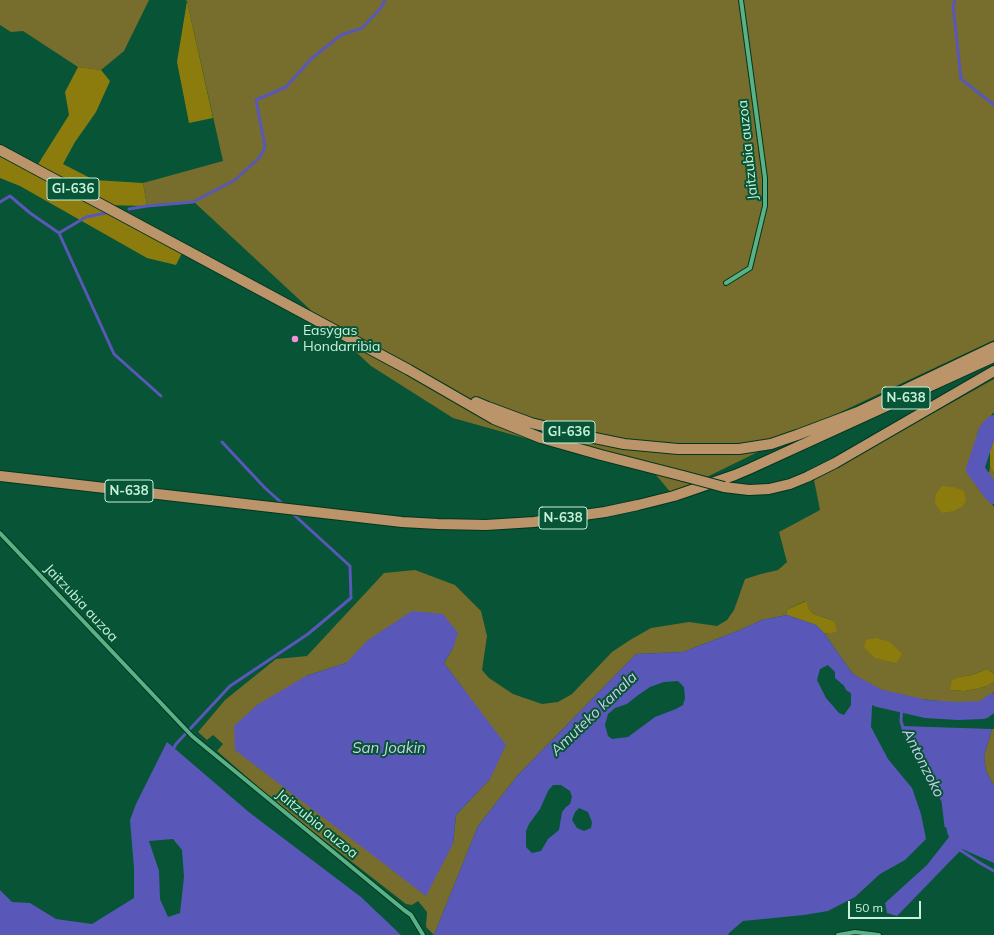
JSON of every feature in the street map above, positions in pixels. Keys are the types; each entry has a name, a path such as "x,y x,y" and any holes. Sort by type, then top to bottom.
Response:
{"main road":[{"name":"GI-636","path":"0,150 409,370 494,419 541,438 724,487 749,490 769,489 790,484 835,463 994,371"},
{"name":"GI-636","path":"409,370 488,407 530,423 624,444 678,449 739,449 771,444 858,412 994,347"},
{"name":"N-638","path":"0,476 402,522 479,525 534,522 605,512 674,496 735,475 994,357"},
{"name":"N-638","path":"817,438 858,412"}],"street":[{"name":"Jaitzubia auzoa","path":"726,283 750,268 765,206 765,178 741,0"},
{"name":"Jaitzubia auzoa","path":"0,533 192,736 410,915 423,935"},
{"path":"838,935 855,932 879,935"}],"shaded area":[{"path":"0,0 149,0 124,51 101,70 78,67 23,31 11,32 0,25"},
{"path":"185,0 994,0 994,340 813,425 672,494 656,475 453,418 371,366 194,202 147,206 143,183 223,161 187,1"},
{"path":"187,1 213,118 189,123 177,62"},
{"path":"78,67 101,70 110,81 96,112 75,142 63,164 94,180 143,183 147,206 104,205 184,249 176,265 147,258 20,186 0,178 0,150 35,169 69,115 65,92"},
{"path":"994,379 994,412 978,431 973,473 994,507 994,674 987,669 972,675 960,677 950,690 964,691 987,686 993,681 994,676 994,692 976,705 920,699 873,688 852,673 824,633 830,634 834,621 814,614 809,609 805,601 786,610 787,615 762,620 683,652 636,654 518,775 478,826 434,935 426,927 427,912 418,901 412,905 406,904 280,806 217,751 223,744 213,735 207,740 198,732 225,700 276,659 307,656 384,573 415,570 455,585 481,611 487,636 482,670 489,678 513,694 542,704 558,702 572,694 612,652 651,628 689,622 717,626 727,620 734,610 745,579 778,570 787,562 779,532 820,510 814,480","holes":["453,648 444,663 462,687 490,779 456,815 453,844 306,676 346,663"]},
{"path":"994,433 994,473 990,467 990,450"},
{"path":"990,467 994,473 994,489 988,478"},
{"path":"942,486 953,487 964,491 966,500 963,506 954,511 942,513 935,504 936,494"},
{"path":"806,601 809,609 814,614 834,621 837,631 830,634 824,633 816,625 787,615 786,610"},
{"path":"876,638 890,642 902,654 896,663 875,658 864,647 866,640"},
{"path":"987,669 994,674 994,681 987,686 964,691 950,690 952,680 972,675"},
{"path":"992,729 994,729 994,786 986,771 984,756"}],"water":[{"name":"San Joakin","path":"412,611 443,614 458,633 453,648 444,663 506,745 490,779 456,815 453,844 426,896 235,750 234,726 257,705 306,676 346,663 368,640"},
{"path":"787,615 816,625 824,633 852,673 873,688 871,727 888,759 912,788 921,814 926,839 905,860 880,874 855,897 828,911 743,921 728,935 434,935 478,826 518,775 636,654 683,652 762,620","holes":["828,665 835,672 835,678 851,692 851,705 844,715 839,713 826,698 817,680 820,669","678,681 684,687 685,698 683,705 655,717 628,737 612,739 608,736 605,725 608,714 615,708 627,704 650,687 664,682","553,785 561,785 570,791 572,797 570,804 562,812 559,830 548,839 541,851 532,853 526,847 526,831 529,824 540,809 548,791","579,808 588,812 592,822 591,828 584,831 577,828 572,820 575,812"]},
{"path":"902,726 992,729 984,756 986,771 994,786 994,863 962,849 897,916 887,913 885,903 927,865 949,837 943,801"},
{"path":"167,742 250,813 361,897 401,935 0,935 0,890 12,902 30,903 56,919 92,924 134,898 134,868 130,820 136,804","holes":["173,839 182,850 184,877 180,913 168,917 160,899 159,871 149,841"]}],"waterway":[{"path":"129,209 193,202 235,180 260,157 265,147 256,100 286,87 311,59 341,35 362,28 381,8 385,0"},
{"path":"955,0 953,6 961,79 994,105"},
{"path":"0,202 10,196 30,213 59,233 86,217 106,213"},
{"path":"59,233 114,354 161,396"},
{"path":"994,424 988,430 975,469 994,495"},
{"path":"222,442 265,488 284,505"},
{"path":"172,751 176,744 230,686 308,634 351,598 350,566 292,513"},
{"name":"Amuteko kanala","path":"853,684 878,698 926,709 958,711 983,710 994,702"},
{"name":"Antonzoko","path":"902,704 901,721 904,732 943,801 946,826"},
{"name":"Antonzoko","path":"959,848 994,871"}],"place":[{"name":"Easygas Hondarribia","path":"295,339"}]}
